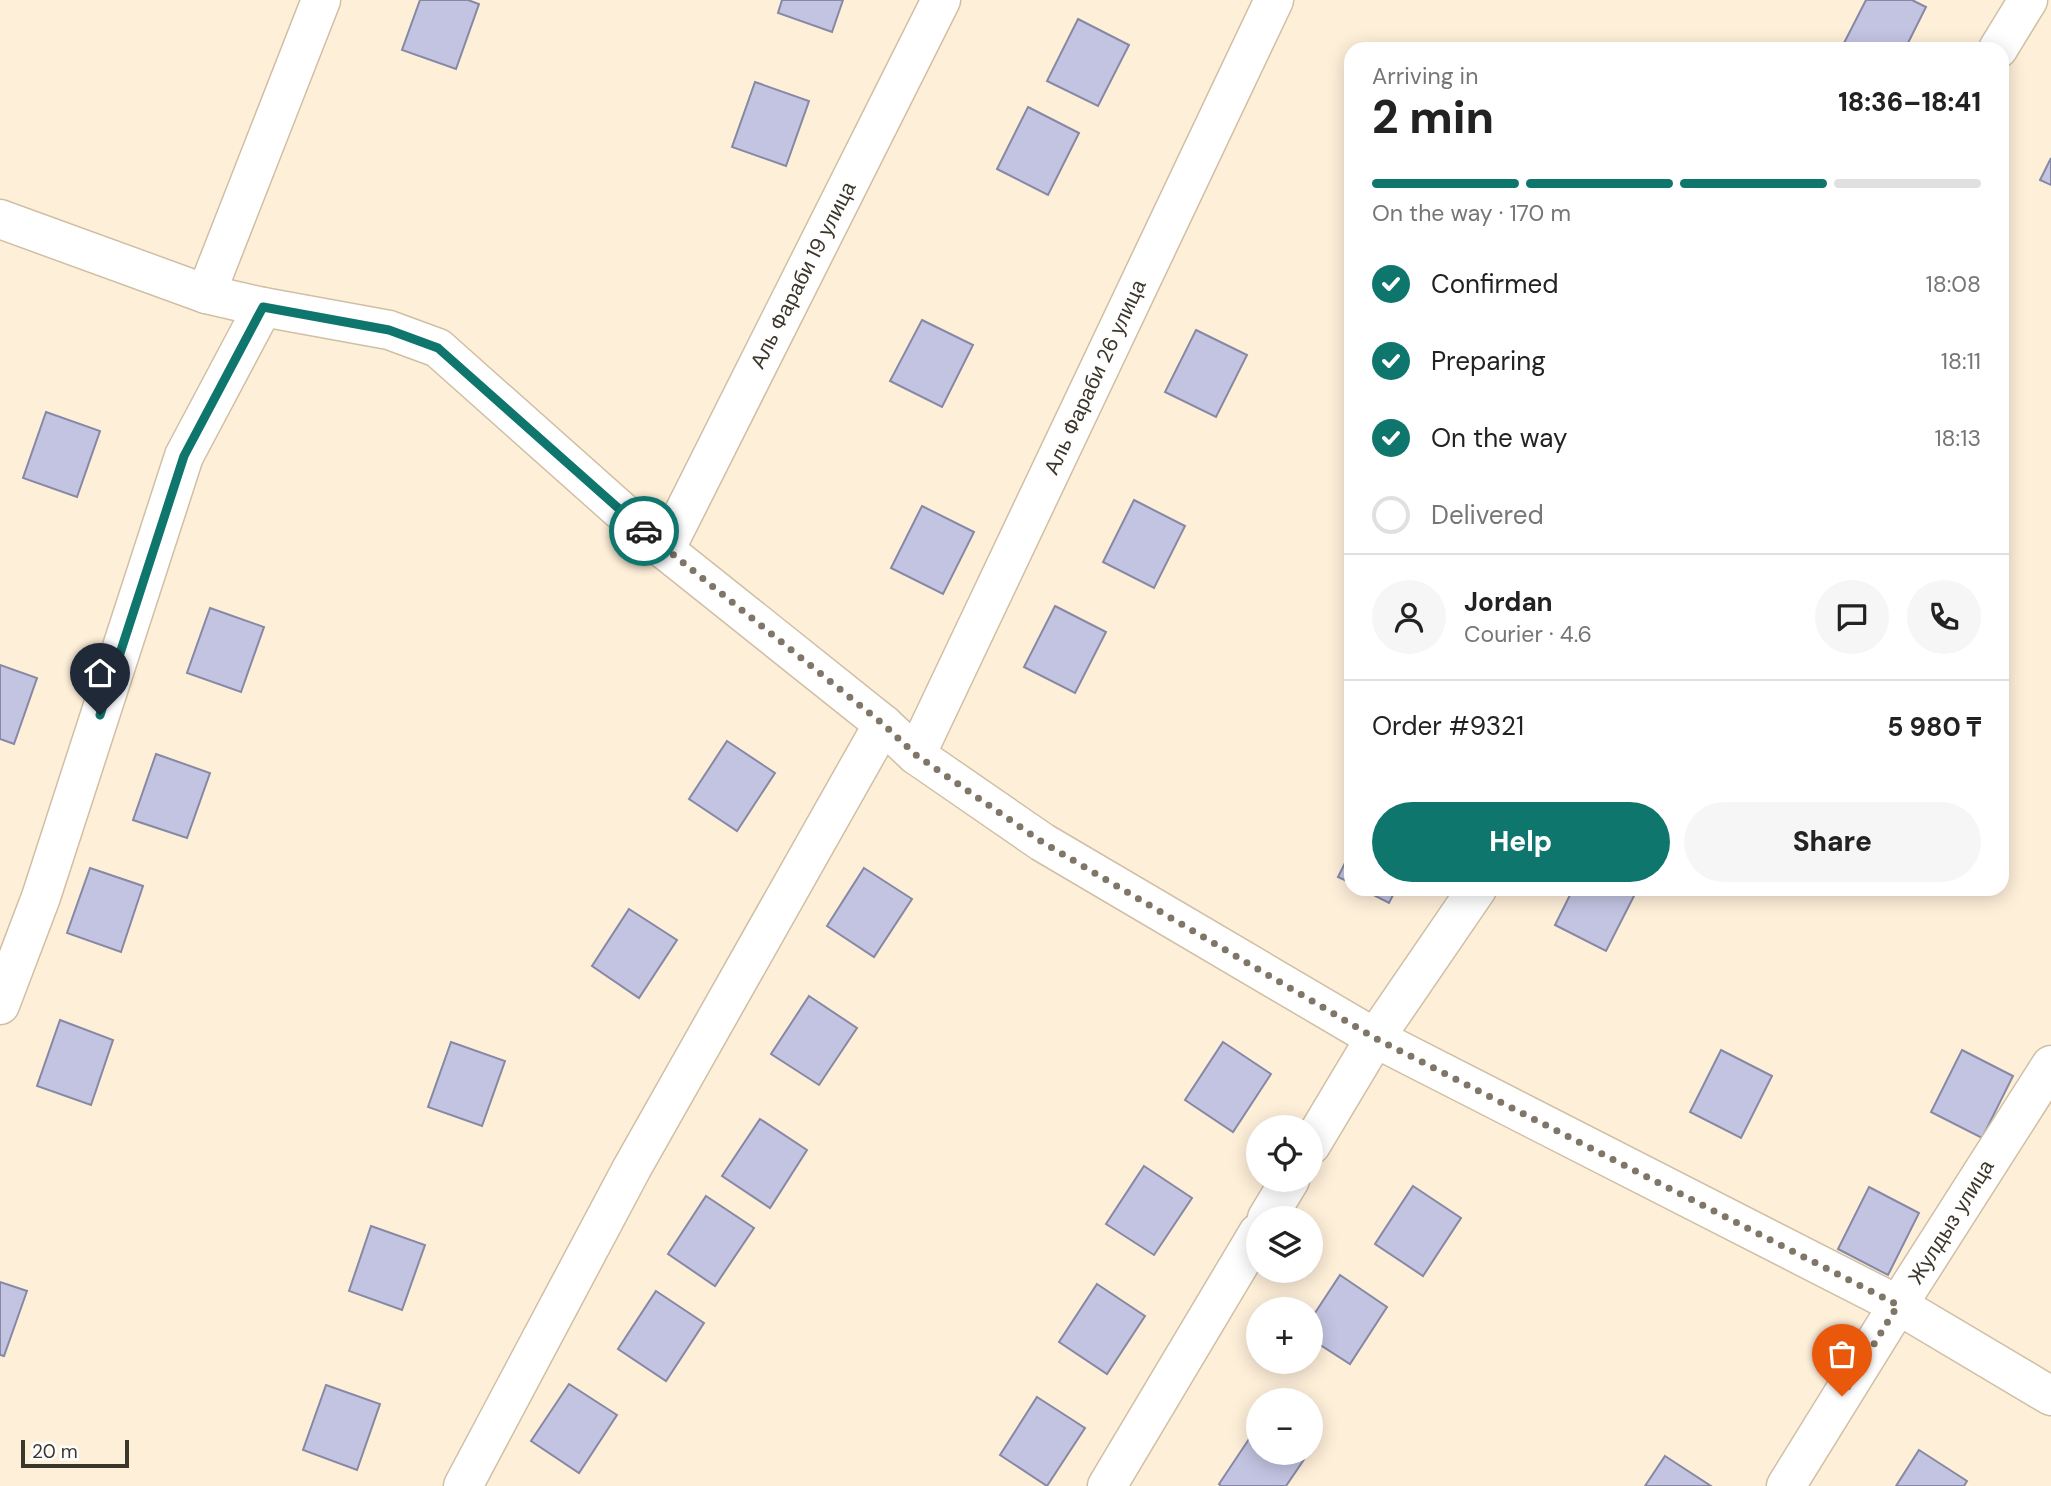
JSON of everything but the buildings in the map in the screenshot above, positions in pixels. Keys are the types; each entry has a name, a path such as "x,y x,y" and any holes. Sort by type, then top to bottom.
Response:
{"street":[{"path":"206,294 321,0"},
{"name":"Аль Фараби 19 улица","path":"665,550 941,0"},
{"name":"Аль Фараби 26 улица","path":"916,755 1275,0"},
{"path":"2002,42 2028,0"},
{"path":"0,219 206,294 389,330 438,348 665,550 883,724 916,755 1042,842 1375,1038 1898,1305 2051,1396"},
{"path":"0,1005 41,897 184,456 263,307"},
{"path":"463,1486 632,1168 883,724"},
{"path":"1323,1125 1375,1038 1473,896"},
{"name":"Жулдыз улица","path":"1786,1486 2051,1065"},
{"path":"1107,1486 1246,1253"}],"way so far":[{"path":"644,531 883,724 916,755 1042,842 1375,1038 1898,1305 1842,1396"}],"route":[{"path":"100,715 184,456 263,307 389,330 438,348 644,531"}]}
